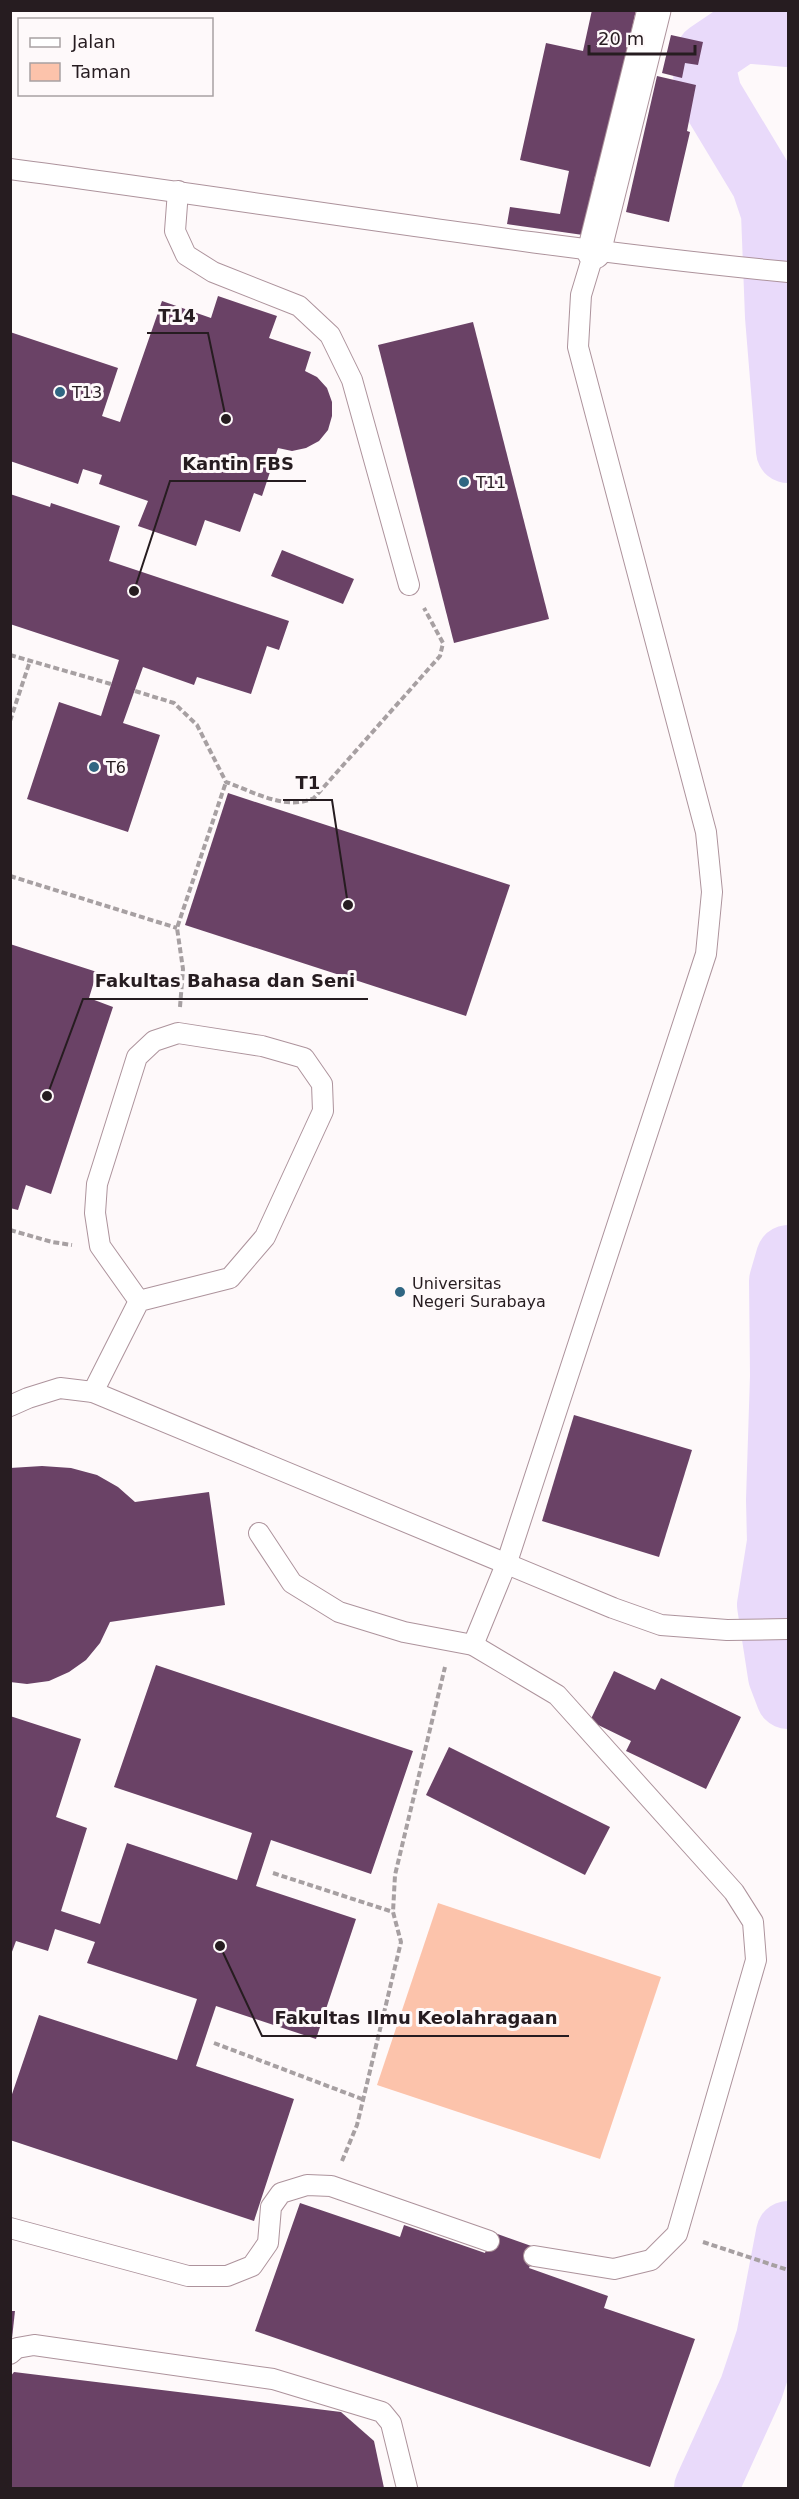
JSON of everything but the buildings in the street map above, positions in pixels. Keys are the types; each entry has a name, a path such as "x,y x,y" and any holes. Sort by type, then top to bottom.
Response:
{"street":[{"path":"594,252 654,10"}],"lane":[{"path":"10,170 178,191 594,252 789,272"},
{"path":"178,191 175,231 186,255 213,272 299,306 330,334 352,380 409,585"},
{"path":"473,1645 507,1562 706,954 712,892 706,832 578,347 581,295 594,252"},
{"path":"93,1392 139,1301 230,1278 265,1237 323,1112 321,1084 304,1058 262,1046 178,1033 154,1041 137,1057 97,1184 95,1213 100,1246 139,1301"},
{"path":"10,1406 60,1388 93,1392 507,1562 613,1608 660,1625 727,1630 789,1629"},
{"path":"259,1533 292,1582 339,1612 404,1632 473,1645 557,1695 734,1892 753,1922 756,1960 677,2234 651,2260 614,2269 534,2256"},
{"path":"10,2228 188,2276 227,2276 252,2266 268,2242 271,2207 281,2193 306,2185 331,2186 489,2241"},
{"path":"10,2354 17,2348 34,2345 273,2379 382,2412 391,2423 407,2488"}],"path":[{"path":"135,691 174,703 197,725 226,782 284,802 302,804 315,798 440,656 443,643 439,632 409,585"},
{"path":"10,655 111,684"},
{"path":"10,721 30,661"},
{"path":"178,1033 183,969 177,928 226,782"},
{"path":"10,876 177,928"},
{"path":"10,1230 52,1242 100,1246"},
{"path":"331,2186 357,2125 401,1942 393,1912 395,1875 451,1641"},
{"path":"273,1873 393,1912"},
{"path":"214,2043 362,2099"},
{"path":"677,2234 789,2270"}],"green space":[{"path":"438,1903 661,1977 600,2159 377,2085"}],"waterway":[{"path":"788,35 742,31 708,54 705,74 710,95 763,183 773,213 777,317 788,451"},
{"path":"788,1257 781,1281 779,1542 769,1605 780,1676 788,1697"},
{"path":"706,2488 751,2389 768,2338 788,2233"}],"place":[{"name":"T13","path":"60,392"},
{"name":"T14","path":"226,419"},
{"name":"T11","path":"464,482"},
{"name":"Kantin FBS","path":"134,591"},
{"name":"T6","path":"94,767"},
{"name":"T1","path":"348,905"},
{"name":"Fakultas Bahasa dan Seni","path":"47,1096"},
{"name":"Universitas Negeri Surabaya","path":"400,1292"},
{"name":"Fakultas Ilmu Keolahragaan","path":"220,1946"}]}
